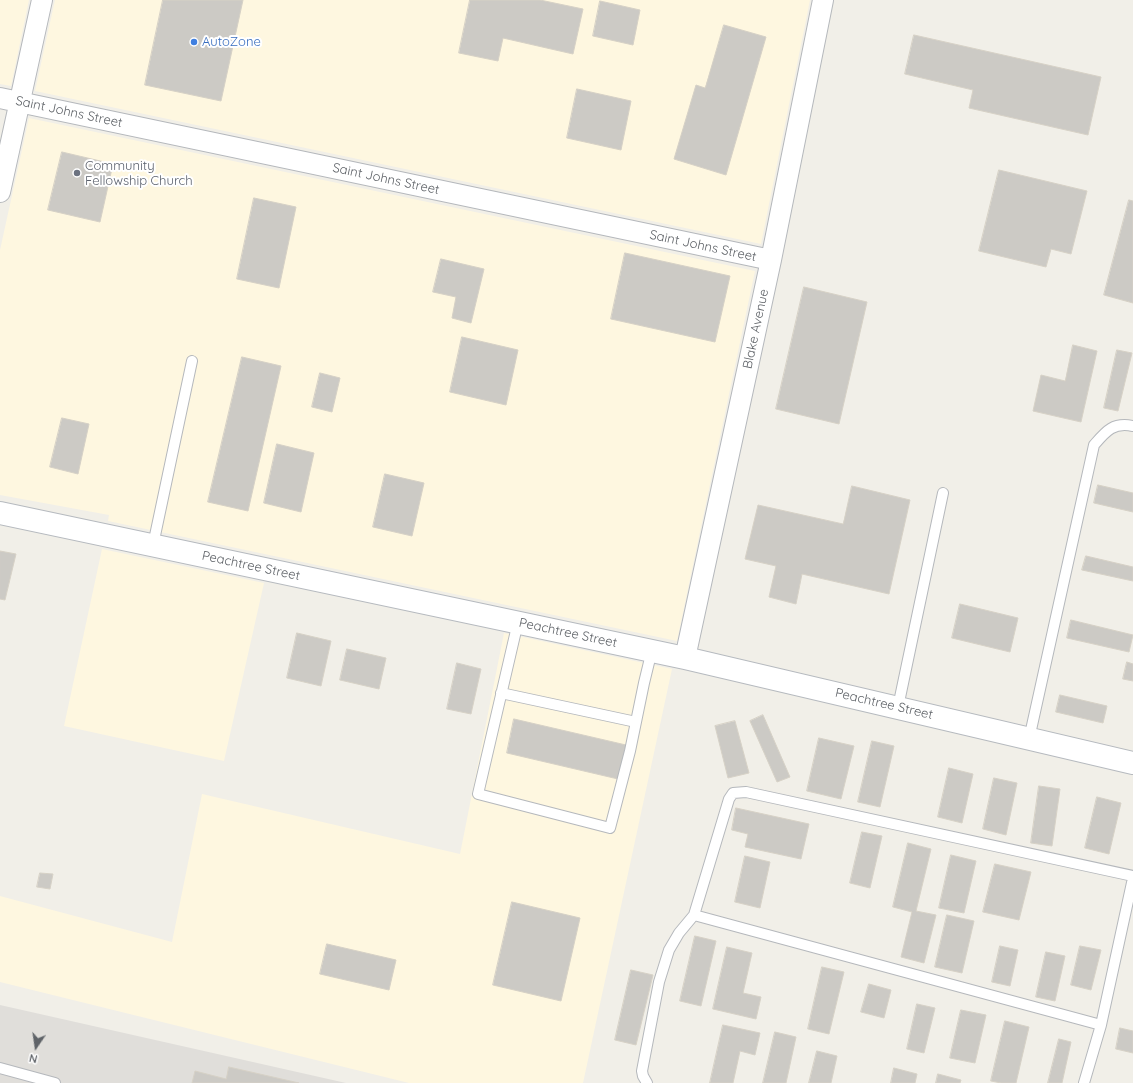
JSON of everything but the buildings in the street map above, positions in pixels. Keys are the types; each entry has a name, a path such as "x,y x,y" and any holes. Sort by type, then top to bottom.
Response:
{"street":[{"path":"0,192 42,0"},
{"name":"Blake Avenue","path":"686,658 771,260 823,0"},
{"name":"Saint Johns Street","path":"0,98 771,260"},
{"name":"Peachtree Street","path":"0,513 652,650 1133,763"}],"lane":[{"path":"153,545 192,361"},
{"path":"1029,738 1094,445 1108,430 1123,424 1133,426"},
{"path":"898,707 943,493"},
{"path":"518,622 478,794 610,828 630,751 652,650"},
{"path":"502,693 636,722"},
{"path":"647,1083 642,1071 659,982 669,950 679,932 694,915 728,799 733,793 746,792 1133,877 1101,1025 1084,1083"},
{"path":"694,915 1101,1025"},
{"path":"0,1068 55,1083"}],"shaded area":[{"path":"0,0 29,0 11,86 0,84"},
{"path":"55,0 810,0 761,244 35,91"},
{"path":"29,118 755,271 677,641 108,521 109,515 0,495 0,250"},
{"path":"102,549 264,583 224,761 64,726"},
{"path":"504,633 672,669 583,1083 409,1083 0,982 0,896 172,942 202,794 460,854"},
{"path":"0,1005 346,1083 0,1083"}],"place":[{"name":"AutoZone","path":"194,42"},
{"name":"Community Fellowship Church","path":"77,173"}]}
